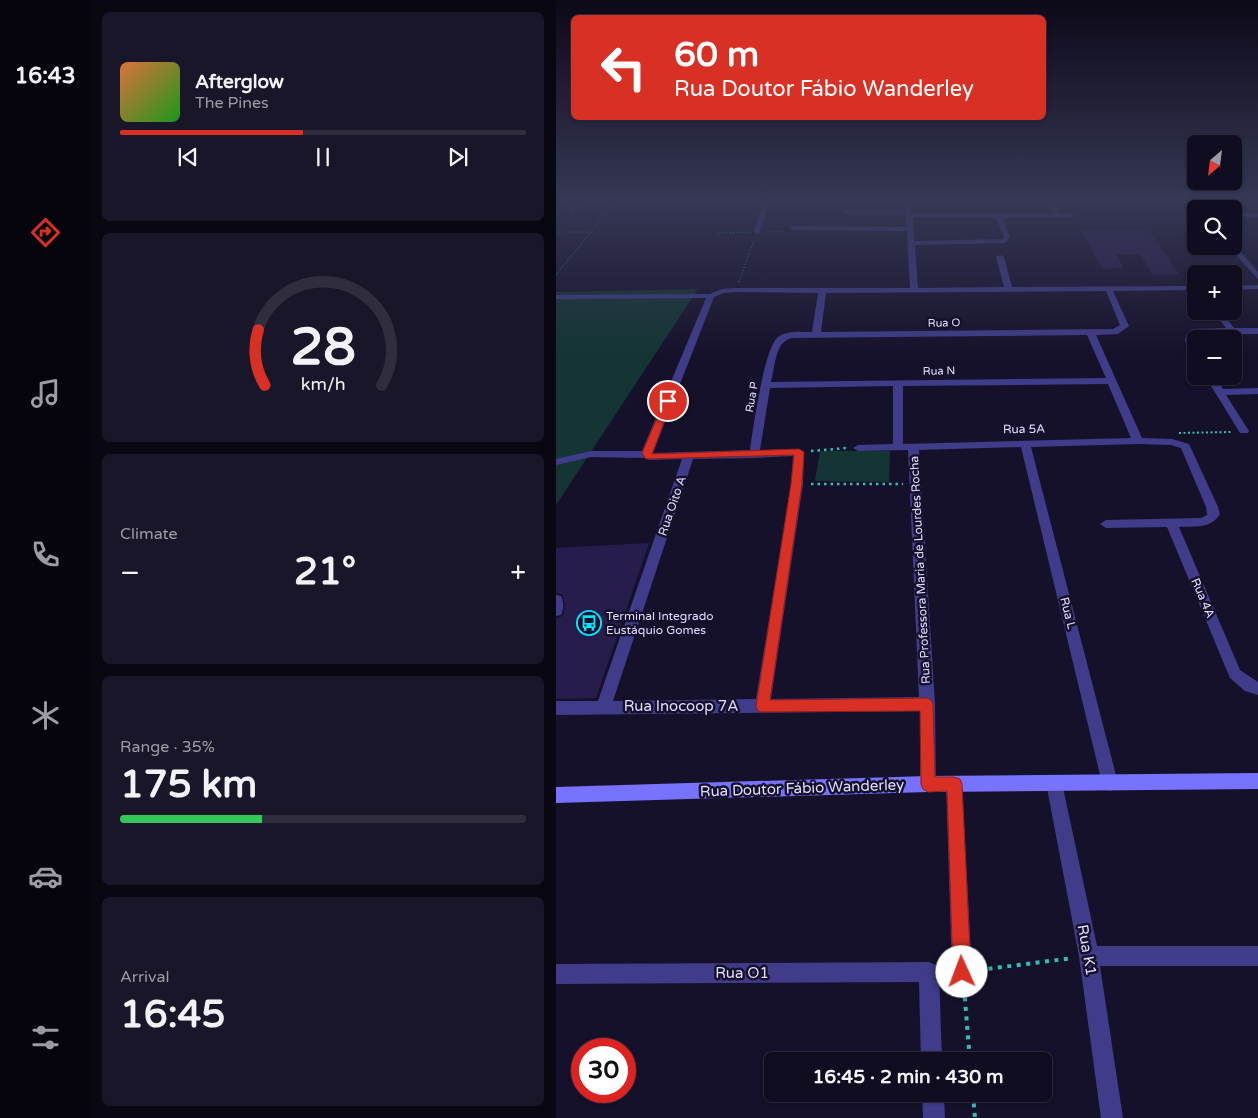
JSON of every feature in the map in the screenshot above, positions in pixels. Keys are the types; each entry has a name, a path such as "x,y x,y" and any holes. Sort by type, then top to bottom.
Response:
{"street":[{"path":"912,252 914,290"},
{"path":"1239,255 1258,277"},
{"path":"1000,256 1009,290"},
{"path":"1242,288 1258,287"},
{"path":"556,297 713,295 736,290 1187,288"},
{"name":"Rua O","path":"776,343 787,336 816,335 1115,332 1125,326 1109,290"},
{"path":"816,335 822,291"},
{"path":"648,455 647,453 713,295"},
{"path":"1224,320 1231,330"},
{"path":"1242,330 1258,331"},
{"path":"1090,332 1138,441"},
{"name":"Rua P","path":"754,455 766,385 776,343"},
{"name":"Rua N","path":"766,385 1112,381"},
{"path":"898,384 898,446"},
{"path":"1215,385 1244,431"},
{"path":"1219,392 1258,390"},
{"name":"Rua 5A","path":"858,448 1138,441 1177,443 1188,450 1214,514 1212,518 1203,522 1171,522"},
{"name":"Rua L","path":"1025,443 1110,783"},
{"name":"Rua Professora Maria de Lourdes Rocha","path":"913,446 927,704 928,784"},
{"path":"689,456 799,452 796,484 762,706"},
{"name":"Rua Oito A","path":"556,462 591,454 689,456 603,707"},
{"path":"1106,524 1171,522"},
{"name":"Rua 4A","path":"1171,522 1235,674 1258,689"},
{"path":"556,600 556,611"},
{"name":"Rua Inocoop 7A","path":"556,708 927,704"},
{"name":"Rua Doutor Fábio Wanderley","path":"556,795 928,784 1258,781"},
{"name":"Rua K1","path":"1054,783 1089,956 1112,1118"},
{"path":"954,784 962,972"},
{"path":"1089,956 1258,956"},
{"name":"Rua O1","path":"556,974 929,972 932,1052"},
{"path":"933,1102 934,1118"}],"path":[{"path":"556,275 574,252"},
{"path":"736,290 750,252"},
{"path":"1175,433 1244,431"},
{"path":"799,452 858,448"},
{"path":"796,484 916,484"},
{"path":"969,1052 962,972 1089,956"},
{"path":"974,1102 975,1118"}],"green space":[{"path":"698,289 556,505 556,292"},
{"path":"820,451 890,451 889,482 815,481"}],"building":[{"path":"1093,252 1164,252 1179,274 1153,275 1140,254 1116,254 1124,268 1102,269"},
{"name":"Terminal Integrado Eustáquio Gomes","path":"649,543 596,698 556,699 556,618 563,616 565,606 563,595 556,593 556,548"}],"place":[{"name":"Terminal Integrado Eustáquio Gomes","path":"589,623"}],"route":[{"path":"668,401 647,453 650,457 799,452 796,484 762,706 927,704 928,784 954,784 962,972"}]}
